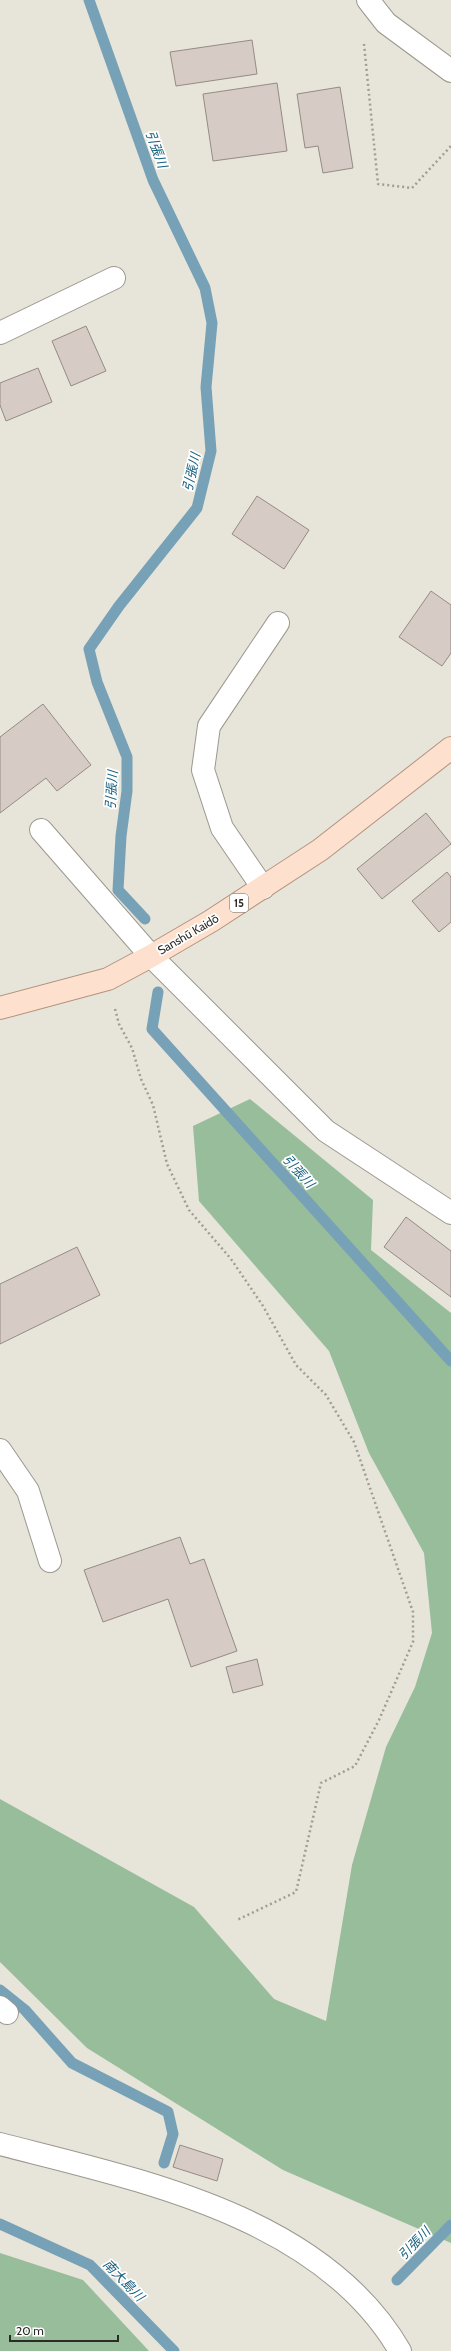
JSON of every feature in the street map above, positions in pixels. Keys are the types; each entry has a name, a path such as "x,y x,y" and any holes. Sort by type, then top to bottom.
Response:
{"main road":[{"name":"Sanshū Kaidō","path":"0,1008 108,979 151,956 263,888 320,850 451,748"}],"street":[{"path":"368,0 386,23 451,71"},
{"path":"0,333 114,278"},
{"path":"263,888 222,828 203,770 209,726 278,623"},
{"path":"41,830 151,956 326,1131 451,1213"},
{"path":"0,1450 28,1491 50,1561"},
{"path":"0,2144 148,2184 189,2197 239,2217 291,2245 357,2294 391,2336 400,2351"}],"path":[{"path":"363,38 378,184 412,188 451,146"},
{"path":"108,979 119,1024 132,1048 140,1079 153,1105 167,1164 179,1190 189,1210 231,1258 263,1306 296,1365 326,1395 354,1442 413,1612 412,1642 379,1720 355,1766 321,1784 296,1892 237,1920"}],"green space":[{"path":"250,1099 373,1200 371,1250 451,1313 451,2243 283,2170 87,2048 0,1962 0,1799 194,1907 274,1999 326,2021 352,1865 386,1747 415,1687 432,1633 424,1553 369,1453 329,1351 199,1201 193,1126"},
{"path":"0,2253 83,2280 149,2351 0,2351"}],"building":[{"path":"252,40 257,74 176,86 170,52"},
{"path":"277,83 287,151 213,161 203,94"},
{"path":"340,87 353,168 323,173 318,146 305,148 297,94"},
{"path":"86,326 106,371 71,386 52,341"},
{"path":"38,368 52,402 6,421 0,405 0,383"},
{"path":"257,496 309,530 284,569 232,534"},
{"path":"431,591 451,605 451,653 442,666 399,637"},
{"path":"43,704 91,765 57,791 46,778 0,813 0,737"},
{"path":"426,813 451,844 382,899 357,869"},
{"path":"447,872 451,877 451,922 439,932 412,901"},
{"path":"406,1217 451,1251 451,1297 384,1247"},
{"path":"77,1247 100,1295 0,1344 0,1284"},
{"path":"180,1537 190,1564 204,1559 237,1651 191,1667 168,1599 103,1622 84,1570"},
{"path":"257,1659 263,1685 233,1693 226,1667"},
{"path":"180,2145 223,2159 217,2181 173,2167"}],"waterway":[{"name":"引張川","path":"89,0 153,180 205,288 212,323 206,387 211,451 197,508 119,606 89,649 97,682 127,757 127,791 121,836 118,890 145,919"},
{"name":"引張川","path":"158,992 152,1029 451,1361"},
{"path":"0,1990 25,2010 72,2063 168,2112 173,2134 164,2163"},
{"name":"南大島川","path":"0,2224 90,2265 174,2351"},
{"name":"引張川","path":"397,2280 451,2225"}]}
